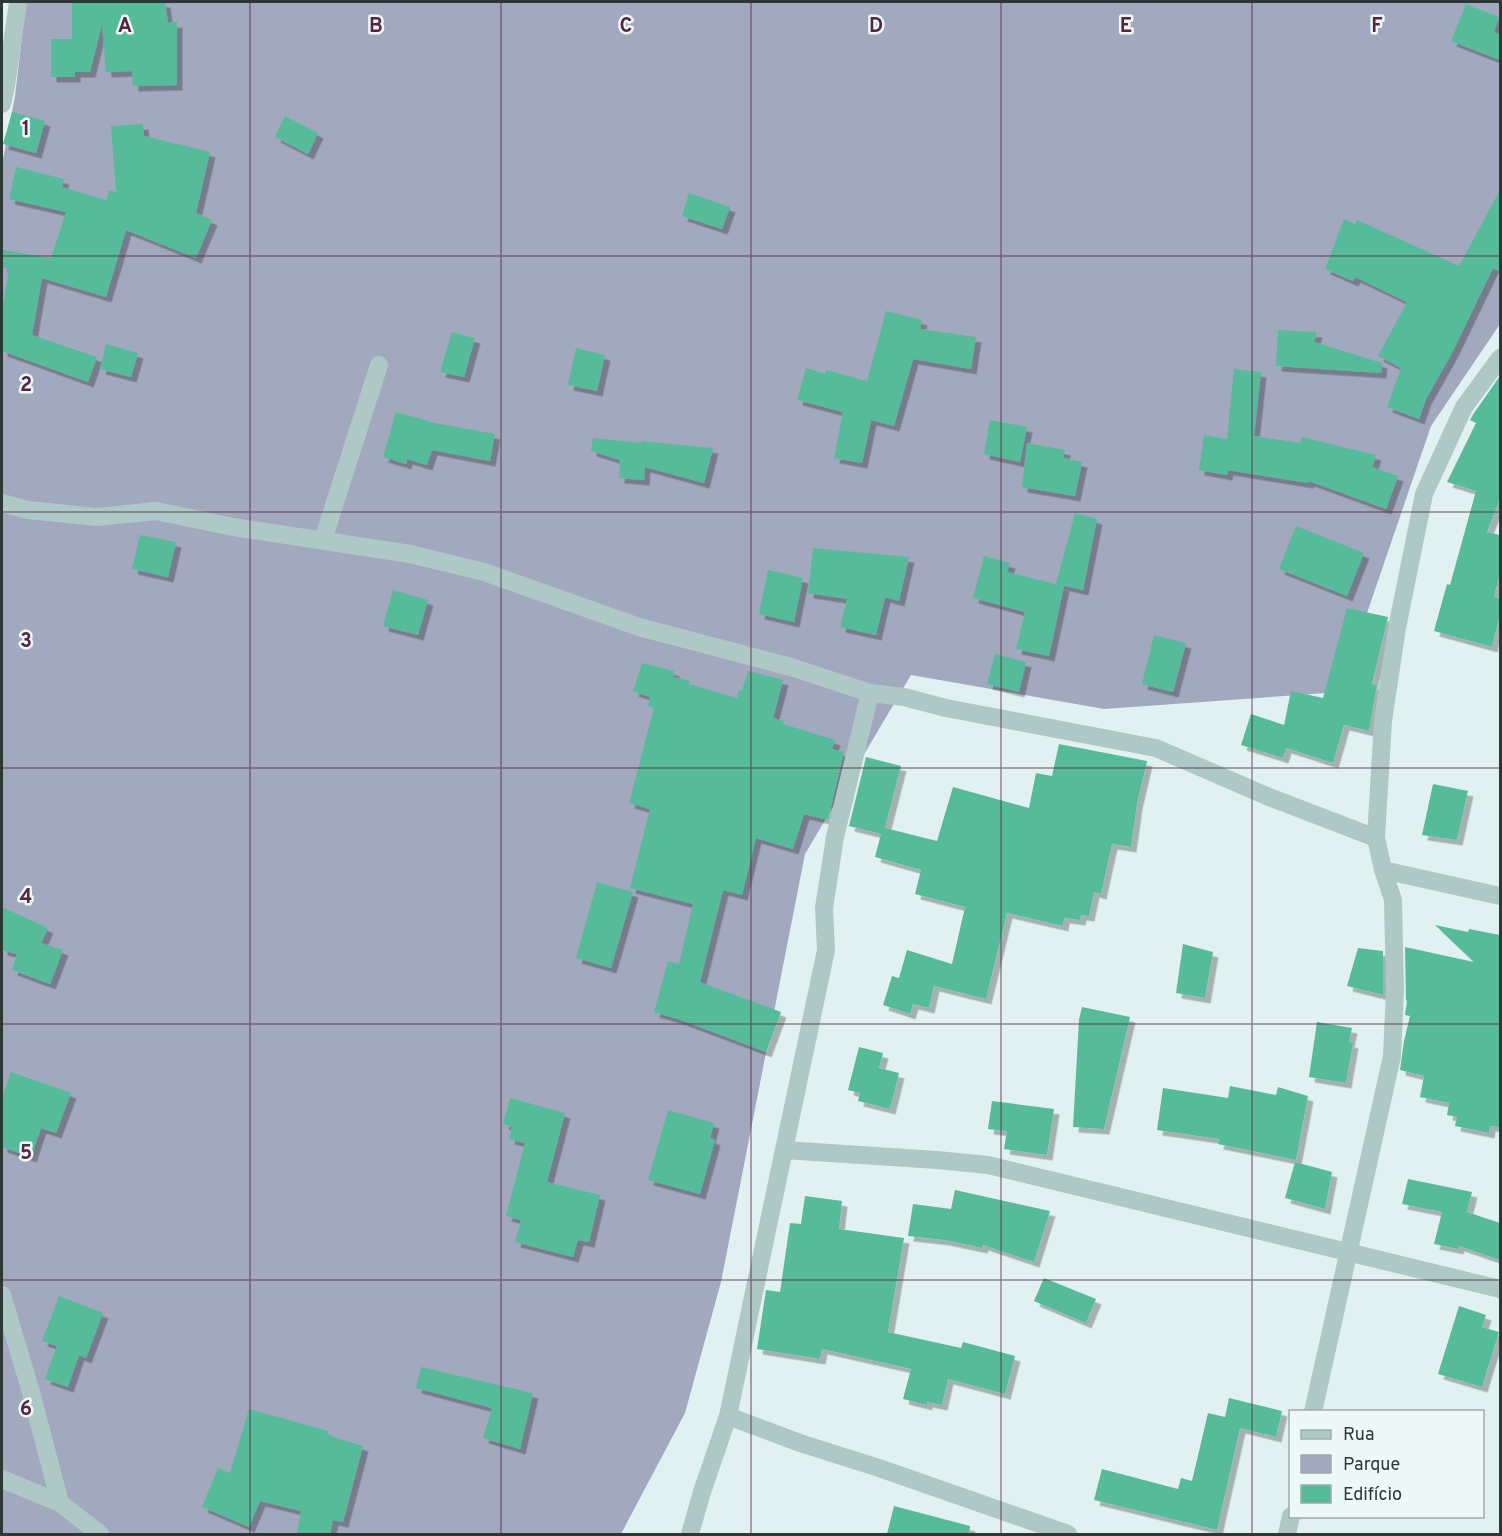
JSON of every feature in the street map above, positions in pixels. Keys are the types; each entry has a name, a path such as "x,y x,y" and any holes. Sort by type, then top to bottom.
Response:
{"street":[{"path":"2,104 18,2"},
{"path":"1313,1410 1392,1056 1395,989 1393,900 1376,838 1383,721 1397,628 1424,494 1464,407 1500,358"},
{"path":"323,540 379,365"},
{"path":"2,503 28,510 97,517 156,512 233,527 410,554 484,572 639,627 791,667 870,693 904,697 958,711 1156,748 1269,797 1376,838"},
{"path":"690,1534 728,1416 826,950 824,908 835,837 870,693"},
{"path":"1383,870 1500,896"},
{"path":"784,1150 988,1165 1500,1289"},
{"path":"2,1295 31,1392 60,1503"},
{"path":"728,1416 800,1443 1068,1534"},
{"path":"2,1479 60,1503 100,1534"},
{"path":"1287,1534 1291,1518"}],"green space":[{"path":"26,2 1500,2 1500,324 1431,426 1340,692 1104,709 911,675 805,854 721,1282 685,1413 621,1534 2,1534 2,164 15,96"}],"building":[{"path":"72,2 165,2 168,23 177,22 177,85 133,86 132,71 106,72 102,24 90,72 75,72 75,77 51,77 51,39 72,39"},
{"path":"1466,4 1499,17 1494,32 1500,35 1500,60 1451,41"},
{"path":"12,112 45,121 36,153 3,144"},
{"path":"285,116 318,133 308,154 275,137"},
{"path":"143,124 144,136 210,152 196,213 212,220 196,258 126,230 106,297 42,278 32,335 97,357 88,382 2,351 2,311 9,269 2,267 3,250 51,258 66,212 9,199 16,167 64,179 62,187 106,200 109,190 116,192 111,126"},
{"path":"1500,190 1500,272 1493,268 1453,351 1426,399 1419,419 1387,407 1401,368 1378,356 1407,302 1355,277 1353,281 1325,269 1344,219 1355,224 1357,220 1459,266"},
{"path":"689,193 730,207 722,229 682,216"},
{"path":"886,311 922,320 920,329 976,337 971,369 913,359 894,426 871,420 862,463 834,458 843,412 797,400 806,368 825,374 826,370 867,381"},
{"path":"1278,330 1317,332 1314,342 1382,363 1381,373 1276,366"},
{"path":"452,332 475,338 464,377 440,372"},
{"path":"106,344 138,353 131,377 100,369"},
{"path":"576,348 605,355 597,391 568,385"},
{"path":"1234,369 1261,372 1254,436 1300,443 1302,437 1376,455 1372,467 1398,476 1386,509 1309,481 1308,483 1228,470 1227,475 1199,470 1204,435 1227,439"},
{"path":"1500,376 1500,499 1487,532 1500,535 1500,572 1494,597 1500,598 1500,615 1492,647 1434,631 1447,584 1450,585 1476,491 1447,482 1476,423 1470,420"},
{"path":"396,412 435,423 495,434 490,461 432,450 427,465 407,459 406,464 383,457"},
{"path":"990,420 1027,427 1020,462 984,454"},
{"path":"593,438 713,448 704,483 645,467 644,480 619,478 620,460 591,451"},
{"path":"1027,443 1065,450 1063,458 1082,462 1075,496 1022,487"},
{"path":"1075,513 1097,519 1083,590 1056,584"},
{"path":"1296,526 1364,553 1347,596 1279,569"},
{"path":"140,535 176,542 168,577 132,569"},
{"path":"813,548 909,557 899,601 885,597 876,635 840,627 847,599 808,593"},
{"path":"984,556 1010,563 1007,572 1064,586 1049,656 1016,649 1025,612 973,598"},
{"path":"768,570 803,578 794,622 759,614"},
{"path":"393,590 428,600 418,635 383,626"},
{"path":"1347,608 1388,617 1372,684 1377,685 1369,731 1344,725 1333,763 1286,748 1283,758 1241,745 1251,714 1284,725 1291,691 1323,698"},
{"path":"1154,635 1186,643 1173,692 1142,684"},
{"path":"995,654 1026,662 1019,692 987,684"},
{"path":"642,663 674,671 673,677 690,681 689,684 737,698 739,690 742,691 748,671 783,680 773,718 784,721 783,724 835,740 832,749 844,752 828,820 804,814 793,849 756,838 742,895 723,890 700,982 781,1012 766,1052 654,1012 668,961 679,964 693,904 630,888 650,809 629,803 654,708 648,706 650,697 633,691"},
{"path":"1059,744 1147,761 1137,804 1131,847 1112,844 1101,894 1094,892 1089,916 1081,915 1080,920 1064,918 1063,926 1007,913 986,999 934,986 929,1008 913,1004 910,1014 883,1005 892,976 899,978 907,950 952,964 965,907 915,894 921,870 875,857 881,834 849,826 866,757 901,766 885,828 937,841 953,787 1029,808 1036,773 1052,776"},
{"path":"1433,784 1468,791 1457,840 1422,835"},
{"path":"597,882 633,892 611,968 576,958"},
{"path":"2,907 48,928 41,943 63,950 50,984 12,970 17,954 2,950"},
{"path":"1435,925 1468,932 1469,929 1500,935 1500,1127 1490,1126 1489,1133 1455,1126 1457,1117 1447,1115 1449,1103 1420,1097 1424,1076 1400,1070 1410,1016 1405,1015 1407,1001 1405,947 1474,962"},
{"path":"1183,944 1213,952 1205,998 1176,993"},
{"path":"1358,948 1383,951 1383,995 1347,986"},
{"path":"1082,1007 1130,1017 1104,1129 1073,1127 1079,1020"},
{"path":"1317,1022 1352,1028 1349,1042 1353,1043 1346,1083 1309,1077"},
{"path":"859,1047 883,1053 879,1068 899,1073 890,1109 858,1101 860,1093 848,1090"},
{"path":"11,1072 71,1093 56,1133 41,1128 31,1157 2,1147 2,1098"},
{"path":"1230,1086 1276,1095 1278,1087 1308,1096 1296,1160 1218,1144 1219,1139 1157,1130 1163,1088 1228,1098"},
{"path":"510,1098 565,1113 547,1182 600,1195 589,1242 578,1240 573,1257 515,1242 521,1220 506,1216 525,1143 509,1139 512,1127 503,1124"},
{"path":"992,1101 1054,1109 1047,1155 1004,1149 1007,1131 988,1129"},
{"path":"668,1110 714,1123 710,1138 715,1140 700,1194 648,1180"},
{"path":"1295,1162 1332,1172 1325,1209 1285,1198"},
{"path":"1408,1179 1472,1192 1467,1212 1500,1223 1500,1260 1459,1246 1458,1249 1434,1244 1442,1212 1402,1204"},
{"path":"955,1190 1050,1211 1034,1262 983,1245 982,1248 944,1240 908,1236 913,1204 951,1209"},
{"path":"805,1196 842,1201 839,1229 904,1238 888,1332 961,1348 963,1342 1015,1356 1005,1394 948,1379 942,1405 927,1402 927,1405 903,1399 911,1369 822,1349 820,1359 757,1349 766,1290 780,1292 790,1223 801,1224"},
{"path":"1044,1278 1096,1299 1086,1323 1034,1301"},
{"path":"59,1296 103,1313 86,1358 79,1355 68,1387 45,1379 57,1346 42,1341"},
{"path":"1459,1306 1486,1315 1482,1327 1499,1332 1482,1387 1438,1374"},
{"path":"421,1367 533,1393 520,1449 483,1438 492,1408 416,1388"},
{"path":"1229,1398 1282,1411 1276,1437 1240,1428 1217,1530 1094,1500 1102,1469 1178,1489 1181,1478 1192,1481 1208,1413 1225,1417"},
{"path":"249,1409 328,1431 327,1435 363,1446 343,1522 333,1520 330,1534 297,1534 301,1511 260,1501 249,1527 202,1507 218,1468 230,1473"},
{"path":"894,1506 970,1526 969,1534 887,1534"}]}
